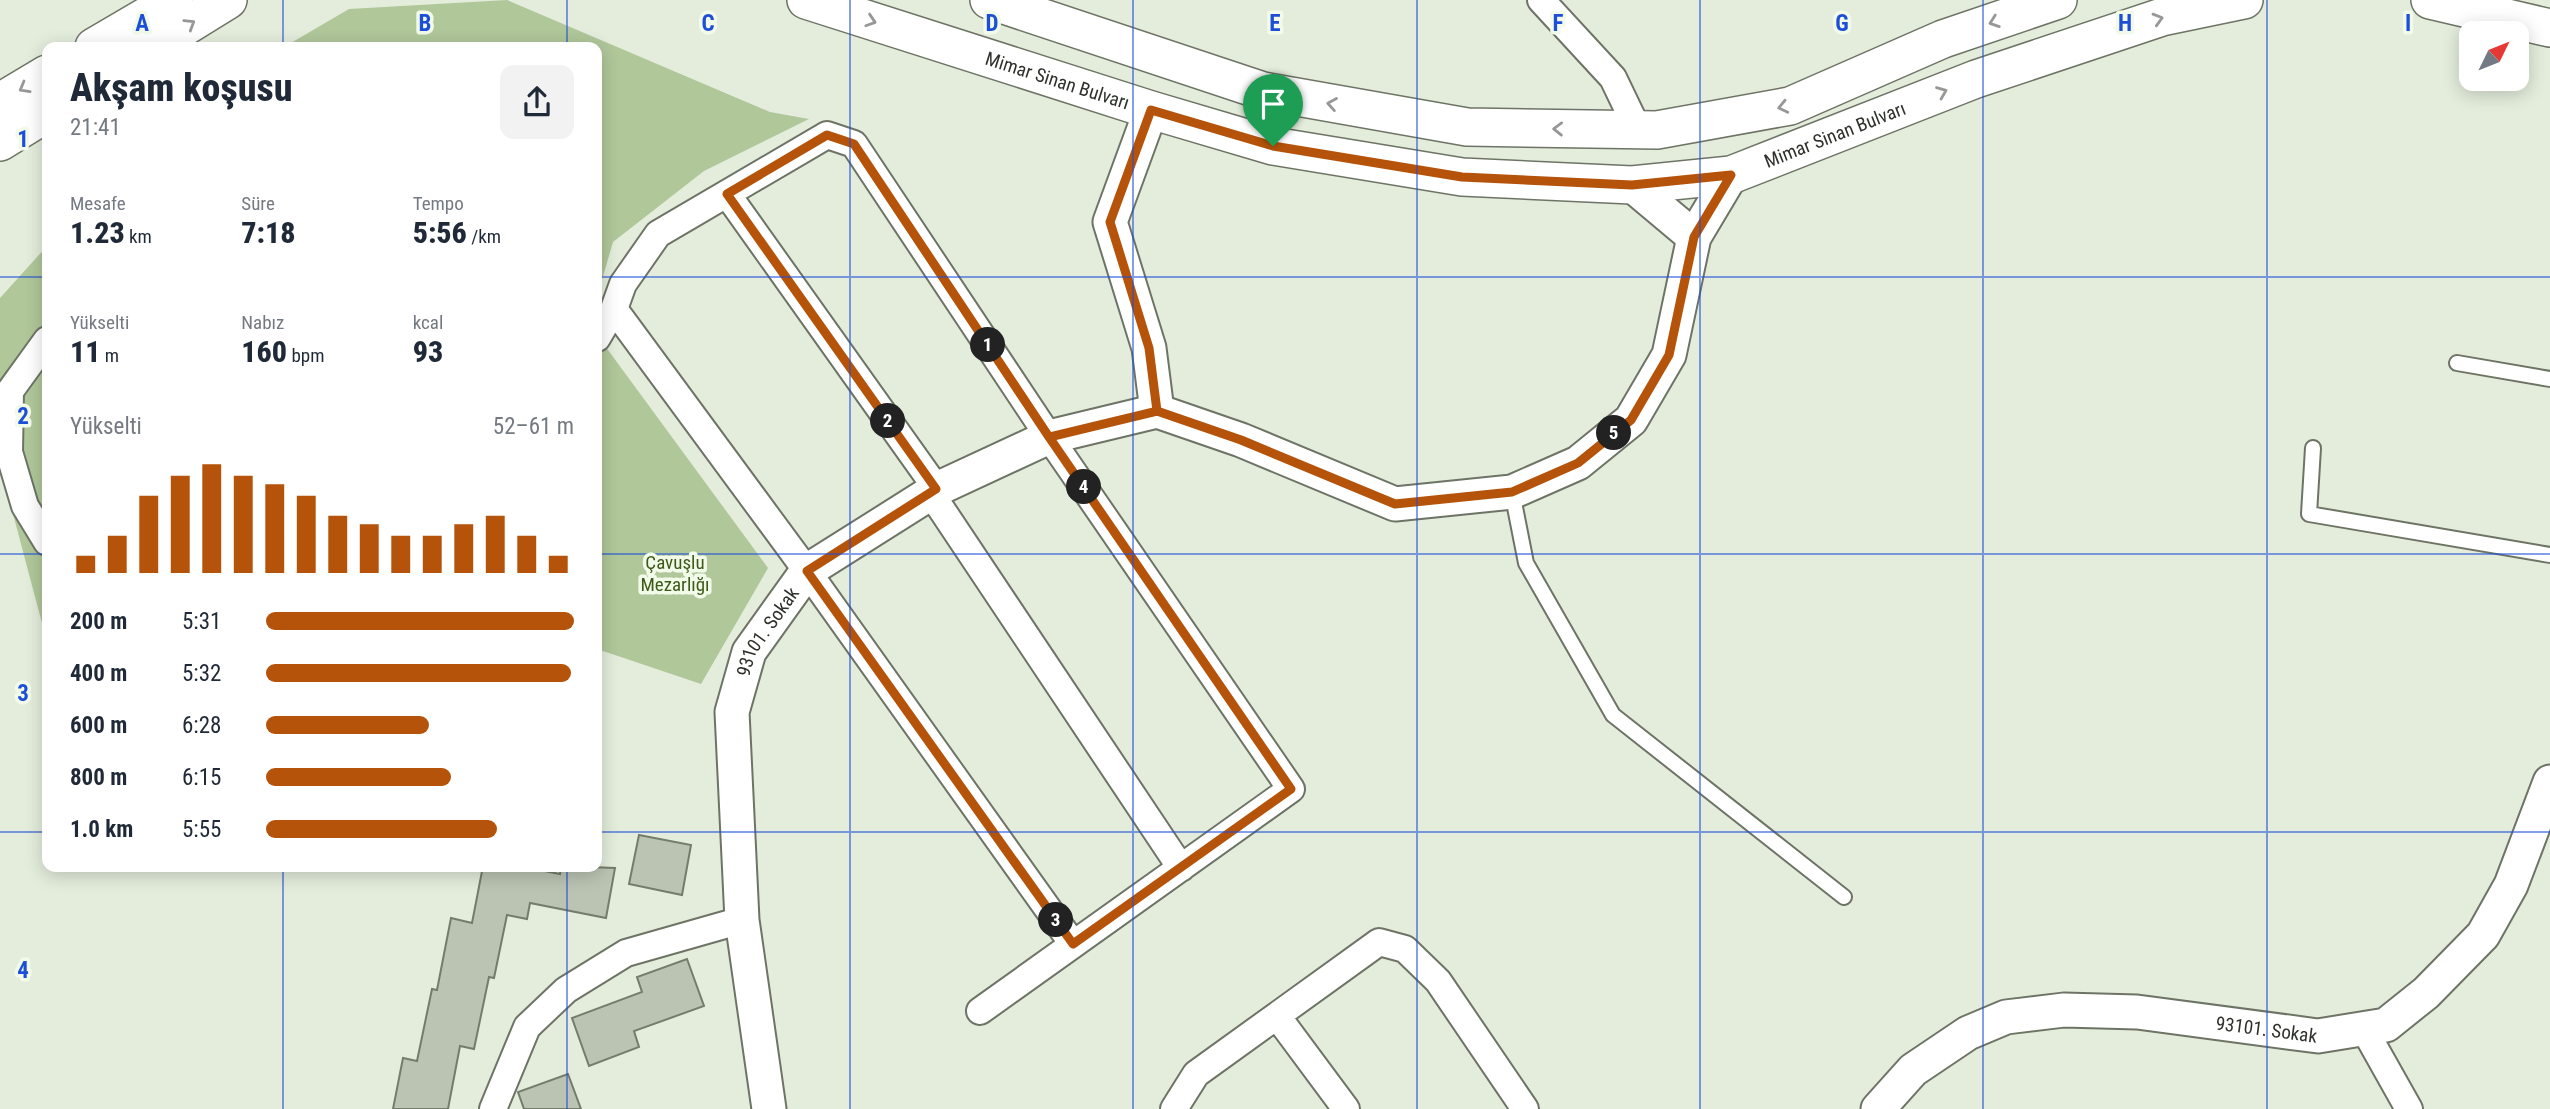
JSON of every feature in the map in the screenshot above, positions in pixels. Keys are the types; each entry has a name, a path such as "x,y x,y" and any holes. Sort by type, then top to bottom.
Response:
{"main road":[{"path":"103,42 174,0"},
{"path":"160,42 228,0"},
{"name":"Mimar Sinan Bulvarı","path":"806,0 1273,146 1462,177 1632,185 1731,175 1976,79 2162,17 2244,0"},
{"path":"989,0 1263,91 1467,127 1638,130 1657,130 1790,106 1943,39 2059,0"},
{"path":"2430,0 2550,28"},
{"path":"0,102 42,77"},
{"path":"0,142 42,116"}],"street":[{"path":"1541,0 1614,78 1638,130"},
{"path":"1151,110 1110,222 1149,348 1157,411 1241,440 1395,504 1512,492 1578,463 1631,420 1669,355 1694,237 1731,175"},
{"path":"602,329 614,309 623,284 658,234 827,135 854,144 1049,437 1291,789 980,1011"},
{"path":"1632,185 1694,237"},
{"path":"727,194 933,491 1181,868"},
{"path":"614,309 807,571 1073,944"},
{"path":"42,347 10,391 4,452 25,506 42,534"},
{"name":"93101. Sokak","path":"769,1109 742,920 732,712 749,652 807,571 933,491 1049,437 1157,411"},
{"name":"93101. Sokak","path":"1878,1109 1913,1070 1968,1033 2006,1017 2064,1010 2137,1012 2318,1035 2386,1025 2426,993 2483,935 2511,885 2550,782"},
{"path":"493,1109 527,1027 566,990 626,953 742,920"},
{"path":"1174,1109 1196,1074 1379,942 1405,949 1438,981 1525,1109"},
{"path":"1277,1016 1346,1109"},
{"path":"2364,1029 2409,1109"}],"lane":[{"path":"2457,363 2550,379"},
{"path":"2313,448 2309,514 2550,555"},
{"path":"1512,492 1526,563 1613,715 1844,897"}],"green space":[{"path":"507,0 770,112 809,119 704,171 613,242 602,280 602,42 293,42 349,9"},
{"path":"42,252 42,623 0,465 0,298"},
{"name":"Çavuşlu Mezarlığı","path":"602,342 768,568 701,684 602,651"}],"building":[{"path":"639,835 691,845 682,895 629,884"},
{"path":"602,868 615,868 606,918 530,903 527,919 507,915 494,978 489,977 474,1049 460,1046 448,1109 393,1109 403,1058 417,1061 432,989 437,990 451,918 472,923 482,872 560,874 602,872"},
{"path":"687,959 704,1006 634,1031 639,1047 589,1066 572,1018 642,992 637,977"},
{"path":"568,1074 581,1109 524,1109 518,1092"}],"route":[{"path":"1273,146 1151,110 1110,222 1149,348 1157,411 1049,437 854,144 827,135 727,194 936,489 807,571 1073,944 1291,789 1049,437 1103,424 1157,411 1241,440 1395,504 1512,492 1578,463 1631,420 1669,355 1694,237 1731,175 1632,185 1462,177 1273,146"}]}
